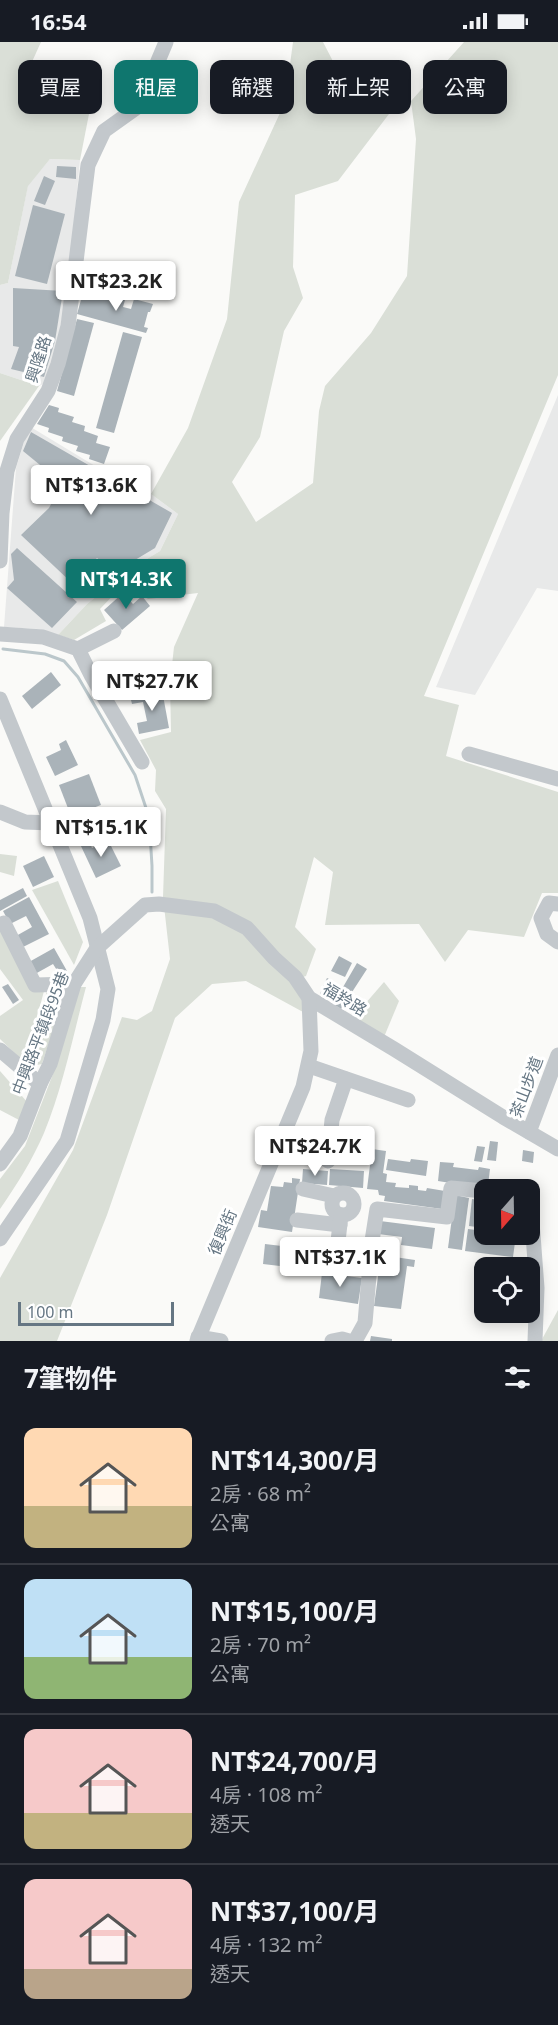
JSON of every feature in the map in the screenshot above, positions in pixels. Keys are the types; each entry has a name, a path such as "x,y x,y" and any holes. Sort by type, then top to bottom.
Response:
{"street":[{"name":"興隆路","path":"0,561 7,471 17,439 48,391 68,326 88,165 104,131 139,106 166,42"},
{"path":"78,649 114,631"},
{"path":"0,634 43,636 78,649 142,762"},
{"path":"0,699 90,918 108,989 103,1020 67,1141 0,1239"},
{"path":"469,754 558,779"},
{"path":"0,812 25,822 51,823"},
{"path":"558,904 549,903 541,918 547,934 558,942"},
{"name":"福羚路","path":"97,948 145,905 159,904 214,911 247,928 295,977 309,998 558,1149"},
{"path":"4,923 35,985 75,984"},
{"name":"中興路平鎮段95巷","path":"0,1164 20,1136 50,1064 75,984 97,948"},
{"name":"復興街","path":"198,1339 303,1087 311,1051 309,998"},
{"path":"0,1050 40,1084"},
{"name":"茶山步道","path":"529,1132 558,1055"},
{"path":"309,1066 408,1100"},
{"path":"328,1161 332,1120 346,1079"},
{"path":"297,1220 377,1209 447,1217 451,1188 474,1190"},
{"path":"303,1189 334,1196 340,1193 348,1194 353,1199 345,1215 335,1268"},
{"path":"355,1341 365,1323 377,1209"},
{"path":"534,1245 537,1288 535,1341"},
{"path":"198,1339 221,1341"},
{"path":"332,1341 342,1339 349,1341"}],"shaded area":[{"path":"0,42 41,42 33,60 18,60 18,114 89,114 80,160 50,159 28,186 8,283 0,285"},
{"path":"293,42 323,42 332,60 306,60 306,114 389,114 338,181 295,195 293,267 303,298 284,331 260,437 232,482 256,522 313,483 319,411 325,386 371,333 407,276 416,139 411,101 423,88 423,114 507,114 507,60 448,60 464,42 558,42 558,375 424,696 459,705 446,756 558,792 558,893 542,893 524,937 468,930 445,962 419,924 325,925 333,872 314,857 295,927 316,949 306,976 291,981 302,1001 303,1012 246,981 212,984 175,1018 107,1215 57,1341 0,1341 0,1278 73,1150 122,1017 137,1020 152,1011 170,959 163,897 166,809 155,791 156,770 140,740 171,732 170,683 174,647 198,593 148,599 125,583 100,609 106,621 74,640 58,635 87,604 130,569 160,551 178,514 151,494 188,428 227,319 239,202 279,114 294,114 294,60 291,60"},
{"path":"50,159 80,160 68,287 55,355 45,383 39,386 0,373 0,285 8,283 28,185"},
{"path":"0,373 39,386 0,441"},
{"path":"558,395 558,591 537,588 475,695 436,687"},
{"path":"29,426 105,472 151,494 178,514 160,551 130,569 87,604 58,635 38,629 4,627 16,468"},
{"path":"0,854 17,856 14,876 0,872"},
{"path":"58,881 83,942 74,965 32,890"},
{"path":"0,923 44,991 25,1063 0,1039 0,1016 23,1000 0,969"},
{"path":"384,982 399,1001 384,1037 352,1019"},
{"path":"79,987 86,987 51,1116 40,1143 0,1209 0,1179 25,1146 53,1074"},
{"path":"47,991 63,993 63,1000 42,1064 32,1066 27,1064"},
{"path":"0,1071 28,1103 19,1120 0,1110"},
{"path":"558,1310 558,1341 541,1341"}],"building":[{"path":"57,166 76,167 76,179 56,177"},
{"path":"44,176 55,181 45,205 34,201"},
{"path":"33,205 65,214 47,284 15,276"},
{"path":"13,288 63,291 55,341 44,377 11,369 19,347 13,346"},
{"path":"83,293 115,302 116,298 125,300 123,307 131,309 134,299 153,304 144,327 148,328 146,333 77,314"},
{"path":"77,319 94,323 74,396 57,391"},
{"path":"123,332 142,337 114,433 96,428"},
{"path":"49,405 59,408 58,412 74,417 72,422 85,426 84,431 98,436 96,443 110,447 104,464 89,459 90,455 76,451 78,446 62,441 63,437 48,432 49,428 37,424"},
{"path":"31,432 172,513 155,548 115,572 97,558 72,583 21,535 49,508 62,483 23,451"},
{"path":"17,548 77,602 52,628 7,588 14,580 11,554"},
{"path":"100,566 109,575 88,596 79,588"},
{"path":"123,593 133,604 142,596 150,606 122,630 104,610"},
{"path":"51,672 61,685 32,709 22,696"},
{"path":"162,690 169,728 139,734 137,723 147,721 143,702 132,704 130,696"},
{"path":"66,740 78,765 55,776 46,757 61,750 59,744"},
{"path":"89,774 101,805 71,816 59,785"},
{"path":"89,840 92,848 108,840 121,866 96,878 80,844"},
{"path":"44,856 54,877 33,887 23,866"},
{"path":"23,888 27,896 0,911 0,900"},
{"path":"29,897 49,934 23,947 16,936 32,927 26,916 10,924 3,911"},
{"path":"54,948 67,971 60,975 53,964 35,974 29,962"},
{"path":"339,956 352,963 345,977 331,971"},
{"path":"357,963 367,969 341,1009 320,994 327,978 331,980 328,988 339,994"},
{"path":"8,984 19,1000 13,1004 2,987"},
{"path":"490,1141 498,1142 496,1161 487,1160"},
{"path":"477,1146 485,1147 482,1162 474,1161"},
{"path":"372,1149 386,1151 383,1173 387,1174 386,1182 396,1183 395,1187 409,1188 409,1185 418,1186 418,1190 426,1191 427,1188 445,1191 442,1209 384,1201 385,1196 379,1195 378,1190 367,1189"},
{"path":"523,1150 534,1152 533,1163 522,1161"},
{"path":"388,1159 410,1162 411,1159 428,1161 426,1176 386,1170"},
{"path":"440,1162 454,1163 453,1167 490,1169 489,1179 474,1179 474,1187 438,1181"},
{"path":"303,1169 328,1171 327,1185 302,1183"},
{"path":"330,1169 364,1171 363,1188 329,1185"},
{"path":"292,1178 300,1179 292,1232 258,1227 261,1210 267,1211 271,1186 283,1187 284,1182 292,1183"},
{"path":"455,1195 469,1198 462,1250 448,1248"},
{"path":"472,1199 474,1199 474,1227 469,1226"},
{"path":"380,1221 435,1228 432,1249 401,1245 402,1237 378,1234"},
{"path":"468,1229 474,1230 474,1245 515,1245 513,1257 465,1251"},
{"path":"265,1244 307,1249 305,1269 263,1264"},
{"path":"381,1255 415,1260 414,1267 407,1266 401,1309 374,1306"},
{"path":"322,1273 362,1278 358,1304 319,1298"},
{"path":"371,1336 392,1339 392,1341 370,1341"}],"waterway":[{"path":"3,649 45,654 64,661 78,677 135,775 149,817 152,892"}]}
